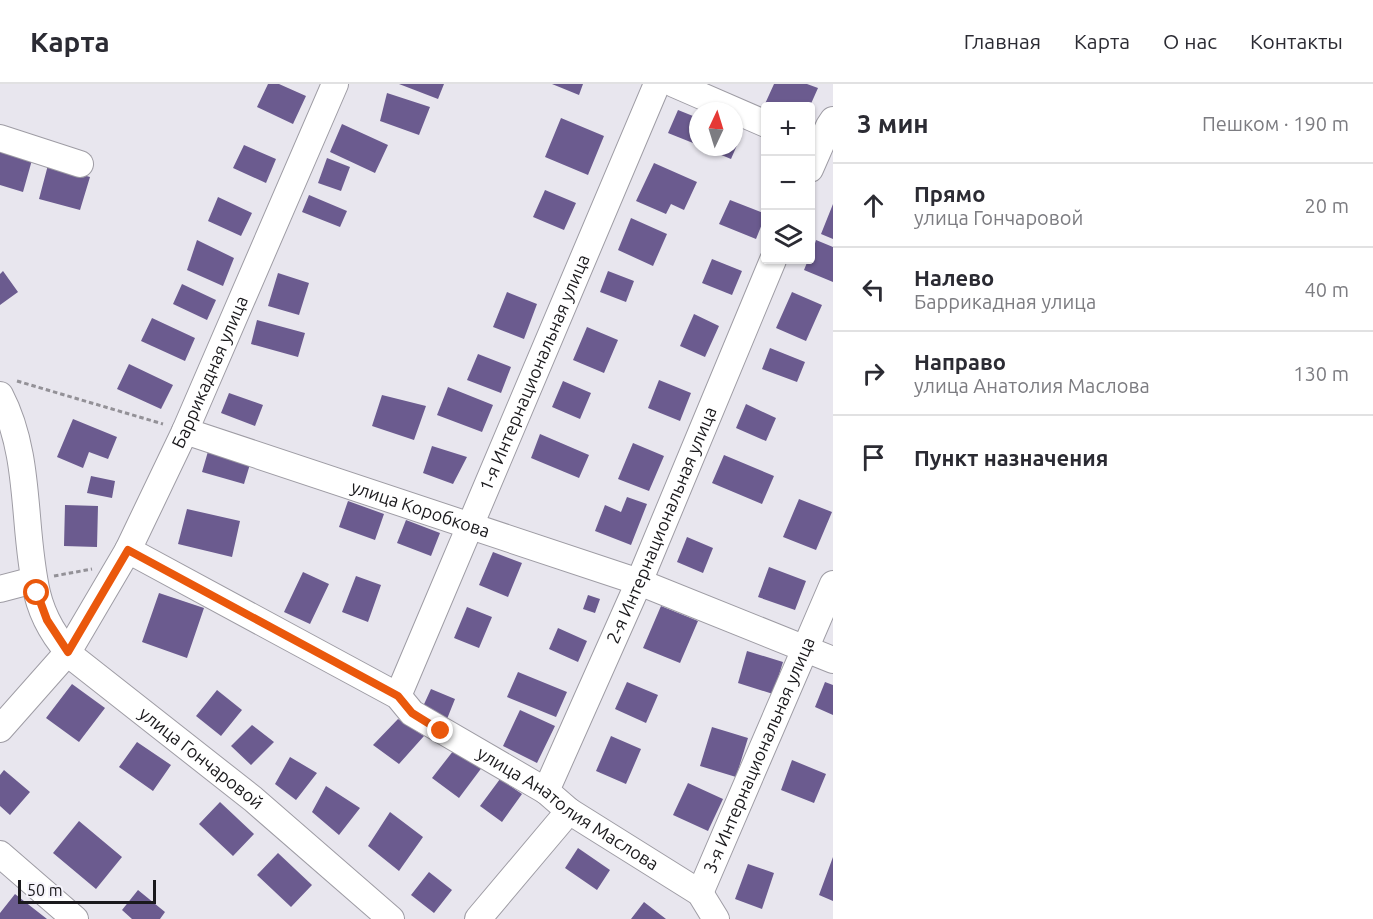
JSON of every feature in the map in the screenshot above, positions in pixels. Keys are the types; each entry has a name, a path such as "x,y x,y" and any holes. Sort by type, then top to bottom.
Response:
{"street":[{"name":"Баррикадная улица","path":"0,729 68,652 128,550 185,431 335,84"},
{"name":"1-я Интернациональная улица","path":"398,696 657,84"},
{"path":"674,84 761,122"},
{"path":"815,156 826,125"},
{"path":"0,138 80,164"},
{"name":"2-я Интернациональная улица","path":"546,791 639,582 771,264"},
{"name":"улица Гончаровой","path":"6,387 18,444 34,580 44,615 55,635 68,652 253,799 391,919"},
{"name":"улица Коробкова","path":"185,431 639,582 833,660"},
{"name":"улица Анатолия Маслова","path":"128,550 398,696 412,713 546,791 569,811 700,892 716,919"},
{"path":"0,589 34,580"},
{"name":"3-я Интернациональная улица","path":"700,892 833,584"},
{"path":"478,919 569,811"},
{"path":"0,854 75,919"}],"path":[{"path":"6,387 185,431"},
{"path":"34,580 92,569"}],"building":[{"path":"268,84 279,84 306,96 293,124 257,107"},
{"path":"399,84 444,84 438,99"},
{"path":"552,84 583,84 579,95"},
{"path":"774,84 807,84 818,88 812,102 766,102"},
{"path":"387,93 430,107 419,135 380,121"},
{"path":"678,110 689,114 689,141 668,133"},
{"path":"561,118 604,136 588,175 545,157"},
{"path":"342,124 388,145 375,173 330,152"},
{"path":"244,145 276,159 266,183 233,168"},
{"path":"0,150 32,160 23,192 0,185"},
{"path":"327,158 350,167 341,191 318,183"},
{"path":"654,163 697,182 684,210 671,204 666,214 636,201"},
{"path":"48,165 90,177 80,210 39,199"},
{"path":"545,190 576,203 564,230 533,217"},
{"path":"309,195 347,211 340,227 302,212"},
{"path":"218,197 252,213 241,236 208,221"},
{"path":"730,200 761,212 761,226 756,239 719,224"},
{"path":"833,204 833,239 821,234"},
{"path":"631,218 667,234 653,266 618,250"},
{"path":"197,240 234,258 223,286 187,270"},
{"path":"816,240 833,247 833,282 804,270 806,264 815,264"},
{"path":"712,259 742,271 732,295 702,283"},
{"path":"3,271 18,292 0,305 0,274"},
{"path":"608,271 634,281 626,302 600,292"},
{"path":"278,273 309,283 299,315 268,306"},
{"path":"182,284 216,300 207,320 173,304"},
{"path":"507,292 537,304 524,339 493,327"},
{"path":"792,292 822,305 806,341 776,328"},
{"path":"694,314 719,326 705,357 680,346"},
{"path":"152,318 195,338 185,361 141,341"},
{"path":"257,320 305,333 298,357 251,344"},
{"path":"587,327 618,340 604,373 573,360"},
{"path":"770,348 805,362 797,382 762,369"},
{"path":"478,354 511,367 501,393 467,380"},
{"path":"129,364 173,385 161,409 117,389"},
{"path":"659,380 691,393 680,421 648,408"},
{"path":"563,381 591,393 580,419 552,407"},
{"path":"448,387 493,405 482,432 437,415"},
{"path":"229,393 263,405 255,426 221,413"},
{"path":"382,395 426,406 414,440 372,426"},
{"path":"746,404 776,418 766,441 736,428"},
{"path":"73,419 117,437 108,459 89,452 83,468 57,457"},
{"path":"540,434 589,455 579,478 531,458"},
{"path":"633,443 664,456 649,491 618,479"},
{"path":"432,446 467,457 453,484 423,473"},
{"path":"209,448 251,461 244,484 202,472"},
{"path":"724,455 774,476 762,504 712,483"},
{"path":"91,476 115,481 112,498 87,493"},
{"path":"627,497 647,504 631,545 595,531 605,505 621,512"},
{"path":"799,499 832,512 816,550 783,537"},
{"path":"348,501 384,514 375,540 339,527"},
{"path":"65,505 98,506 97,547 64,546"},
{"path":"187,509 240,521 232,557 178,544"},
{"path":"406,520 440,533 431,556 397,543"},
{"path":"687,537 713,548 703,573 677,562"},
{"path":"493,552 522,563 508,597 479,585"},
{"path":"769,567 806,581 795,610 758,597"},
{"path":"303,572 329,584 310,624 284,612"},
{"path":"356,576 381,585 368,622 342,612"},
{"path":"159,593 204,608 187,658 142,642"},
{"path":"588,595 600,599 595,613 583,609"},
{"path":"661,606 698,621 680,663 643,648"},
{"path":"467,607 492,617 479,648 454,638"},
{"path":"558,628 587,641 578,662 549,649"},
{"path":"747,651 783,662 773,694 738,683"},
{"path":"518,672 567,692 556,717 507,697"},
{"path":"627,682 658,695 646,723 615,709"},
{"path":"825,682 833,685 833,715 815,707"},
{"path":"72,684 105,708 79,742 46,718"},
{"path":"431,689 455,699 445,724 420,713"},
{"path":"217,690 242,710 221,736 196,716"},
{"path":"520,710 555,726 537,763 503,746"},
{"path":"398,719 424,736 399,764 373,745"},
{"path":"252,725 274,742 251,765 231,746"},
{"path":"712,727 748,738 736,777 700,766"},
{"path":"611,736 641,749 626,784 596,771"},
{"path":"137,742 171,765 153,791 119,767"},
{"path":"457,746 483,766 459,798 432,778"},
{"path":"290,757 317,773 296,800 275,784"},
{"path":"792,760 826,774 814,803 781,790"},
{"path":"4,770 30,792 10,815 0,806 0,775"},
{"path":"500,779 522,794 502,822 480,806"},
{"path":"688,783 723,799 708,831 673,815"},
{"path":"326,786 360,808 339,835 312,812"},
{"path":"220,802 254,834 233,856 199,824"},
{"path":"390,812 423,837 399,871 368,846"},
{"path":"79,821 122,857 96,889 53,853"},
{"path":"578,848 610,870 597,890 565,868"},
{"path":"278,853 312,885 291,907 257,875"},
{"path":"833,857 833,901 819,895"},
{"path":"748,864 774,873 762,909 735,899"},
{"path":"429,872 452,890 434,913 411,895"},
{"path":"138,890 165,912 160,919 132,919 122,910"},
{"path":"15,894 47,919 0,919 0,913"},
{"path":"644,902 666,919 631,919"}],"route":[{"path":"37,593 47,620 68,652 128,550 398,696 412,713 441,731"}]}
